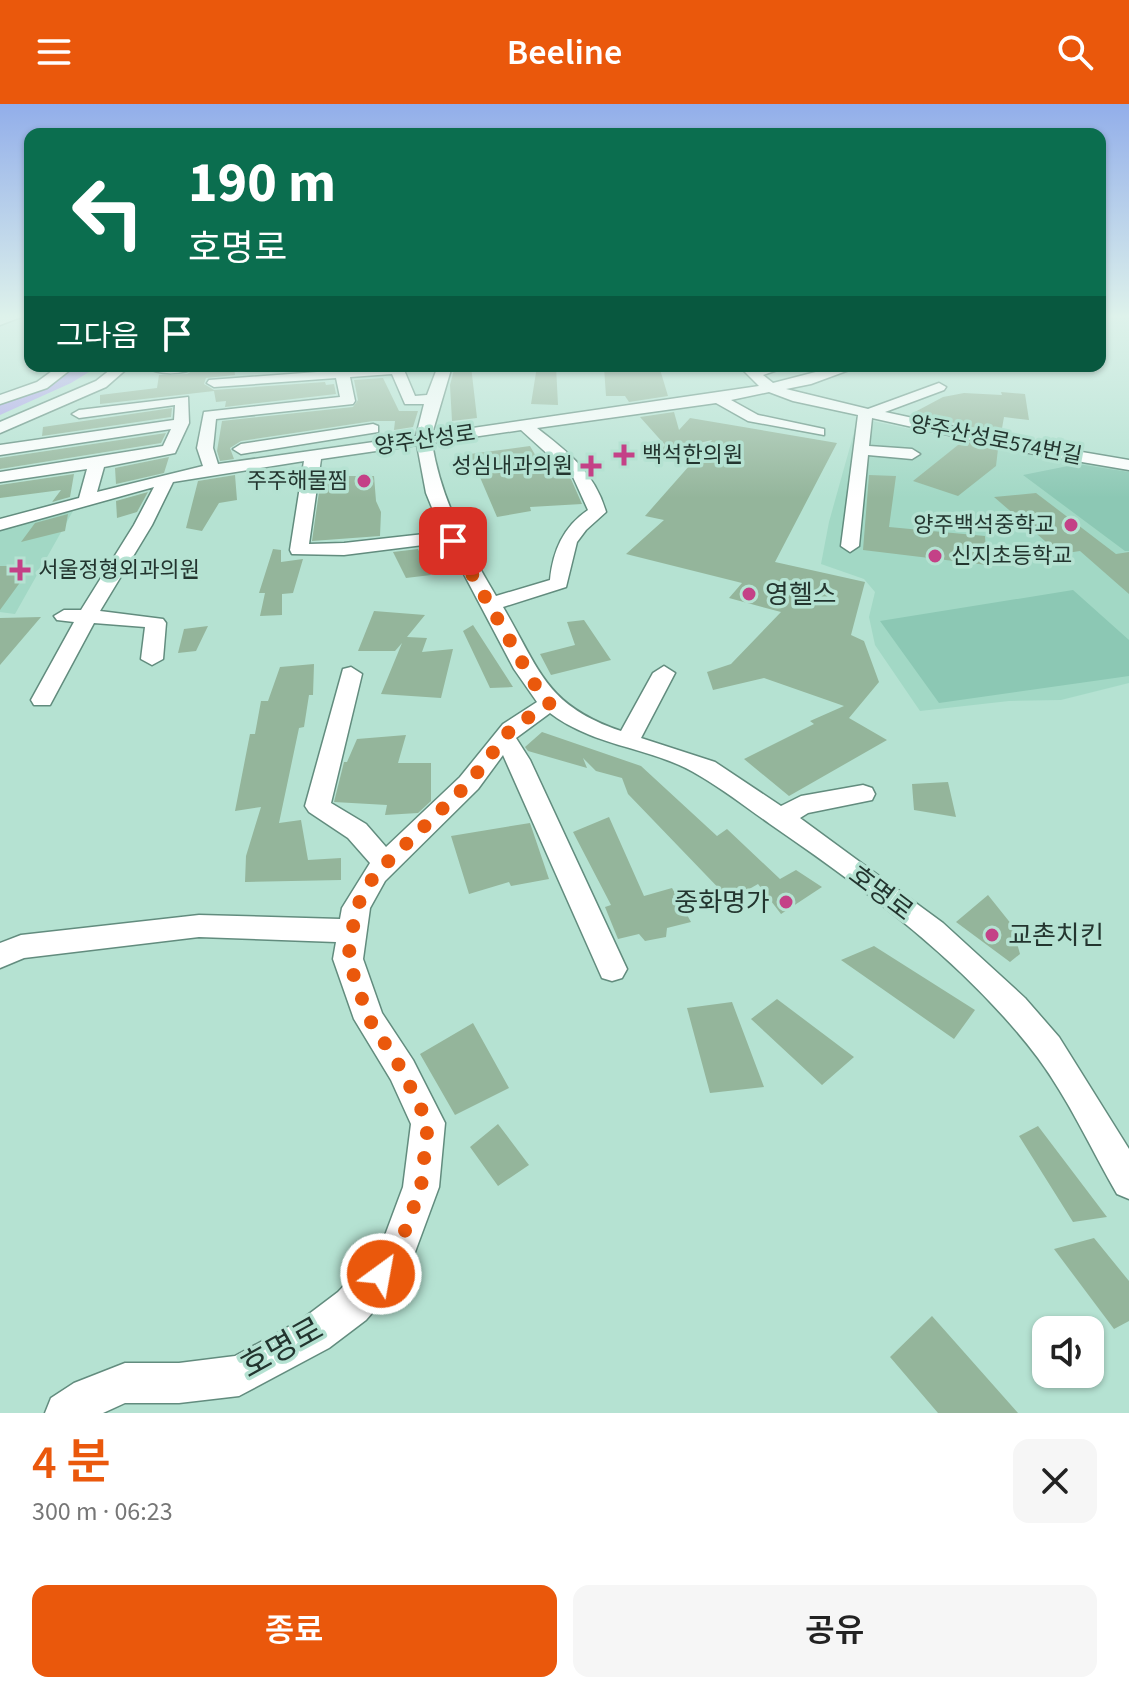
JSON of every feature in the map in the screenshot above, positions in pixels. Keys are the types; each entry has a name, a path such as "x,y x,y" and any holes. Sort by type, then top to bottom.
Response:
{"street":[{"path":"0,400 42,385 54,376"},
{"path":"0,428 101,384 111,376"},
{"path":"214,383 302,376"},
{"path":"343,376 348,401 209,415 205,448 210,462 373,429"},
{"path":"400,376 410,401 435,399"},
{"name":"호명로","path":"442,376 423,439 432,483 452,536 538,690 550,703 627,742 680,756 706,768 920,922 1010,1002 1050,1049 1129,1182"},
{"path":"756,376 770,389"},
{"name":"양주산성로","path":"0,525 166,479 210,462 313,456 526,427 770,389 817,376"},
{"path":"850,546 865,415 939,387"},
{"name":"양주산성로574번길","path":"770,389 865,415 1129,465"},
{"path":"718,398 753,418 819,432"},
{"path":"0,477 169,450 181,423 183,400 79,414"},
{"path":"0,450 181,423"},
{"path":"491,604 559,583 562,551 583,520 597,512 589,483 558,452 526,427"},
{"path":"861,450 912,454"},
{"path":"558,452 566,486"},
{"path":"313,456 299,550 344,549 452,536"},
{"path":"87,499 97,463"},
{"path":"42,700 87,617 143,525 166,479"},
{"path":"64,616 156,623 152,659"},
{"path":"627,742 664,673"},
{"path":"351,674 318,806 357,831 386,864"},
{"name":"호명로","path":"66,1413 89,1398 125,1383 179,1383 239,1376 315,1334 352,1306 395,1258 421,1187 428,1123 402,1070 369,1019 348,959 356,908 375,874 469,783 511,729 550,703"},
{"path":"504,738 518,760 612,969"},
{"path":"780,819 801,805 863,794"},
{"path":"0,956 21,947 199,926 353,931"}],"shaded area":[{"path":"61,376 82,376 0,415 0,405"},
{"name":"신지초등학교","path":"858,418 1034,455 1129,469 1129,683 1061,700 1009,701 920,711 875,645 869,617 875,592 864,579 821,564 829,522"},
{"path":"1078,464 1129,472 1129,551 1023,475"},
{"name":"서울정형외과의원","path":"73,511 15,614 0,612 0,529"},
{"path":"1073,590 1129,640 1129,676 939,703 880,621"}],"building":[{"path":"159,376 224,376 206,378 204,384 214,390 325,382 326,385 334,384 336,394 225,407 226,401 216,402 214,391 100,404 100,395 157,388"},
{"path":"452,376 472,376 477,418 452,421"},
{"path":"535,376 557,376 558,405 531,404"},
{"path":"605,376 662,376 668,396 629,402 625,396 606,396"},
{"path":"383,378 399,411 418,411 413,427 394,430 395,421 373,421 241,441 230,448 234,459 220,461 217,451 222,421 353,407 358,400 354,380"},
{"path":"1001,392 1025,394 1029,420 1004,417 1001,434 913,413 943,397 964,393 1002,395"},
{"path":"172,408 171,417 42,436 43,427"},
{"path":"674,412 679,430 690,418 837,443 775,562 865,582 851,635 864,641 879,682 849,718 887,740 789,796 744,759 814,724 810,721 844,706 764,678 713,690 707,672 731,664 781,612 729,598 742,583 626,554 664,520 645,516 712,440 658,453 665,445 640,417"},
{"path":"166,433 161,443 0,469 0,458"},
{"path":"963,441 998,449 996,466 958,496 913,481"},
{"path":"530,446 548,477 563,472 571,479 582,504 530,507 531,511 497,517 470,454"},
{"path":"169,457 164,473 116,484 115,468"},
{"path":"342,469 340,476 374,476 376,501 381,512 380,536 312,541 322,471"},
{"path":"74,474 70,497 52,502 61,490 0,498 0,485"},
{"path":"235,475 237,500 219,503 202,531 186,528 198,481"},
{"path":"869,475 896,476 889,527 985,536 987,565 863,550"},
{"path":"148,492 137,512 117,518 116,501"},
{"path":"1036,493 1116,554 1129,552 1129,594 1080,551 1060,554 994,497"},
{"path":"68,514 65,531 21,542 35,523"},
{"path":"273,549 281,550 281,562 303,559 293,593 282,594 282,615 260,616 265,593 259,593"},
{"path":"418,549 431,575 406,578 393,552"},
{"path":"0,566 32,566 0,610"},
{"path":"374,611 425,615 407,637 427,638 422,652 453,649 441,698 381,694 402,643 395,651 358,651"},
{"path":"41,617 0,665 0,618"},
{"path":"584,620 611,660 551,675 540,654 575,645 567,622"},
{"path":"473,625 513,687 490,688 463,631"},
{"path":"208,626 196,651 178,653 184,629"},
{"path":"314,664 313,695 309,695 304,727 299,728 279,823 301,820 308,860 341,858 341,880 245,882 246,856 261,807 235,811 250,734 255,734 261,701 268,701 280,667"},
{"path":"542,732 641,766 717,836 727,829 780,879 796,870 822,887 781,914 758,884 730,900 628,794 622,778 596,771 583,758 587,768 528,751 525,747"},
{"path":"406,735 398,763 431,763 431,801 418,813 385,815 387,805 334,802 344,762 347,762 357,739"},
{"path":"948,782 956,817 914,810 912,784"},
{"path":"609,817 644,896 672,888 691,922 667,928 666,937 645,941 639,934 618,939 605,907 611,905 573,832"},
{"path":"530,823 549,879 511,886 509,882 469,894 451,836"},
{"path":"988,895 1012,925 1020,954 1010,962 956,922"},
{"path":"874,946 975,1010 954,1039 841,960"},
{"path":"777,999 854,1057 822,1085 751,1019"},
{"path":"732,1002 764,1087 710,1093 687,1008"},
{"path":"473,1023 509,1088 455,1115 420,1054"},
{"path":"498,1124 529,1165 498,1186 470,1147"},
{"path":"1038,1126 1107,1217 1073,1222 1019,1136"},
{"path":"1094,1238 1129,1281 1129,1321 1114,1329 1054,1249"},
{"path":"932,1316 1018,1413 938,1413 890,1357"}],"place":[{"name":"백석한의원","path":"624,455"},
{"name":"성심내과의원","path":"591,466"},
{"name":"주주해물찜","path":"364,481"},
{"name":"양주백석중학교","path":"1071,525"},
{"name":"신지초등학교","path":"935,556"},
{"name":"서울정형외과의원","path":"20,570"},
{"name":"영헬스","path":"749,594"},
{"name":"중화명가","path":"786,902"},
{"name":"교촌치킨","path":"992,935"}],"route":[{"path":"381,1274 395,1258 421,1187 428,1123 402,1070 369,1019 348,959 356,908 375,874 469,783 511,729 550,703 538,690 453,541"}]}
